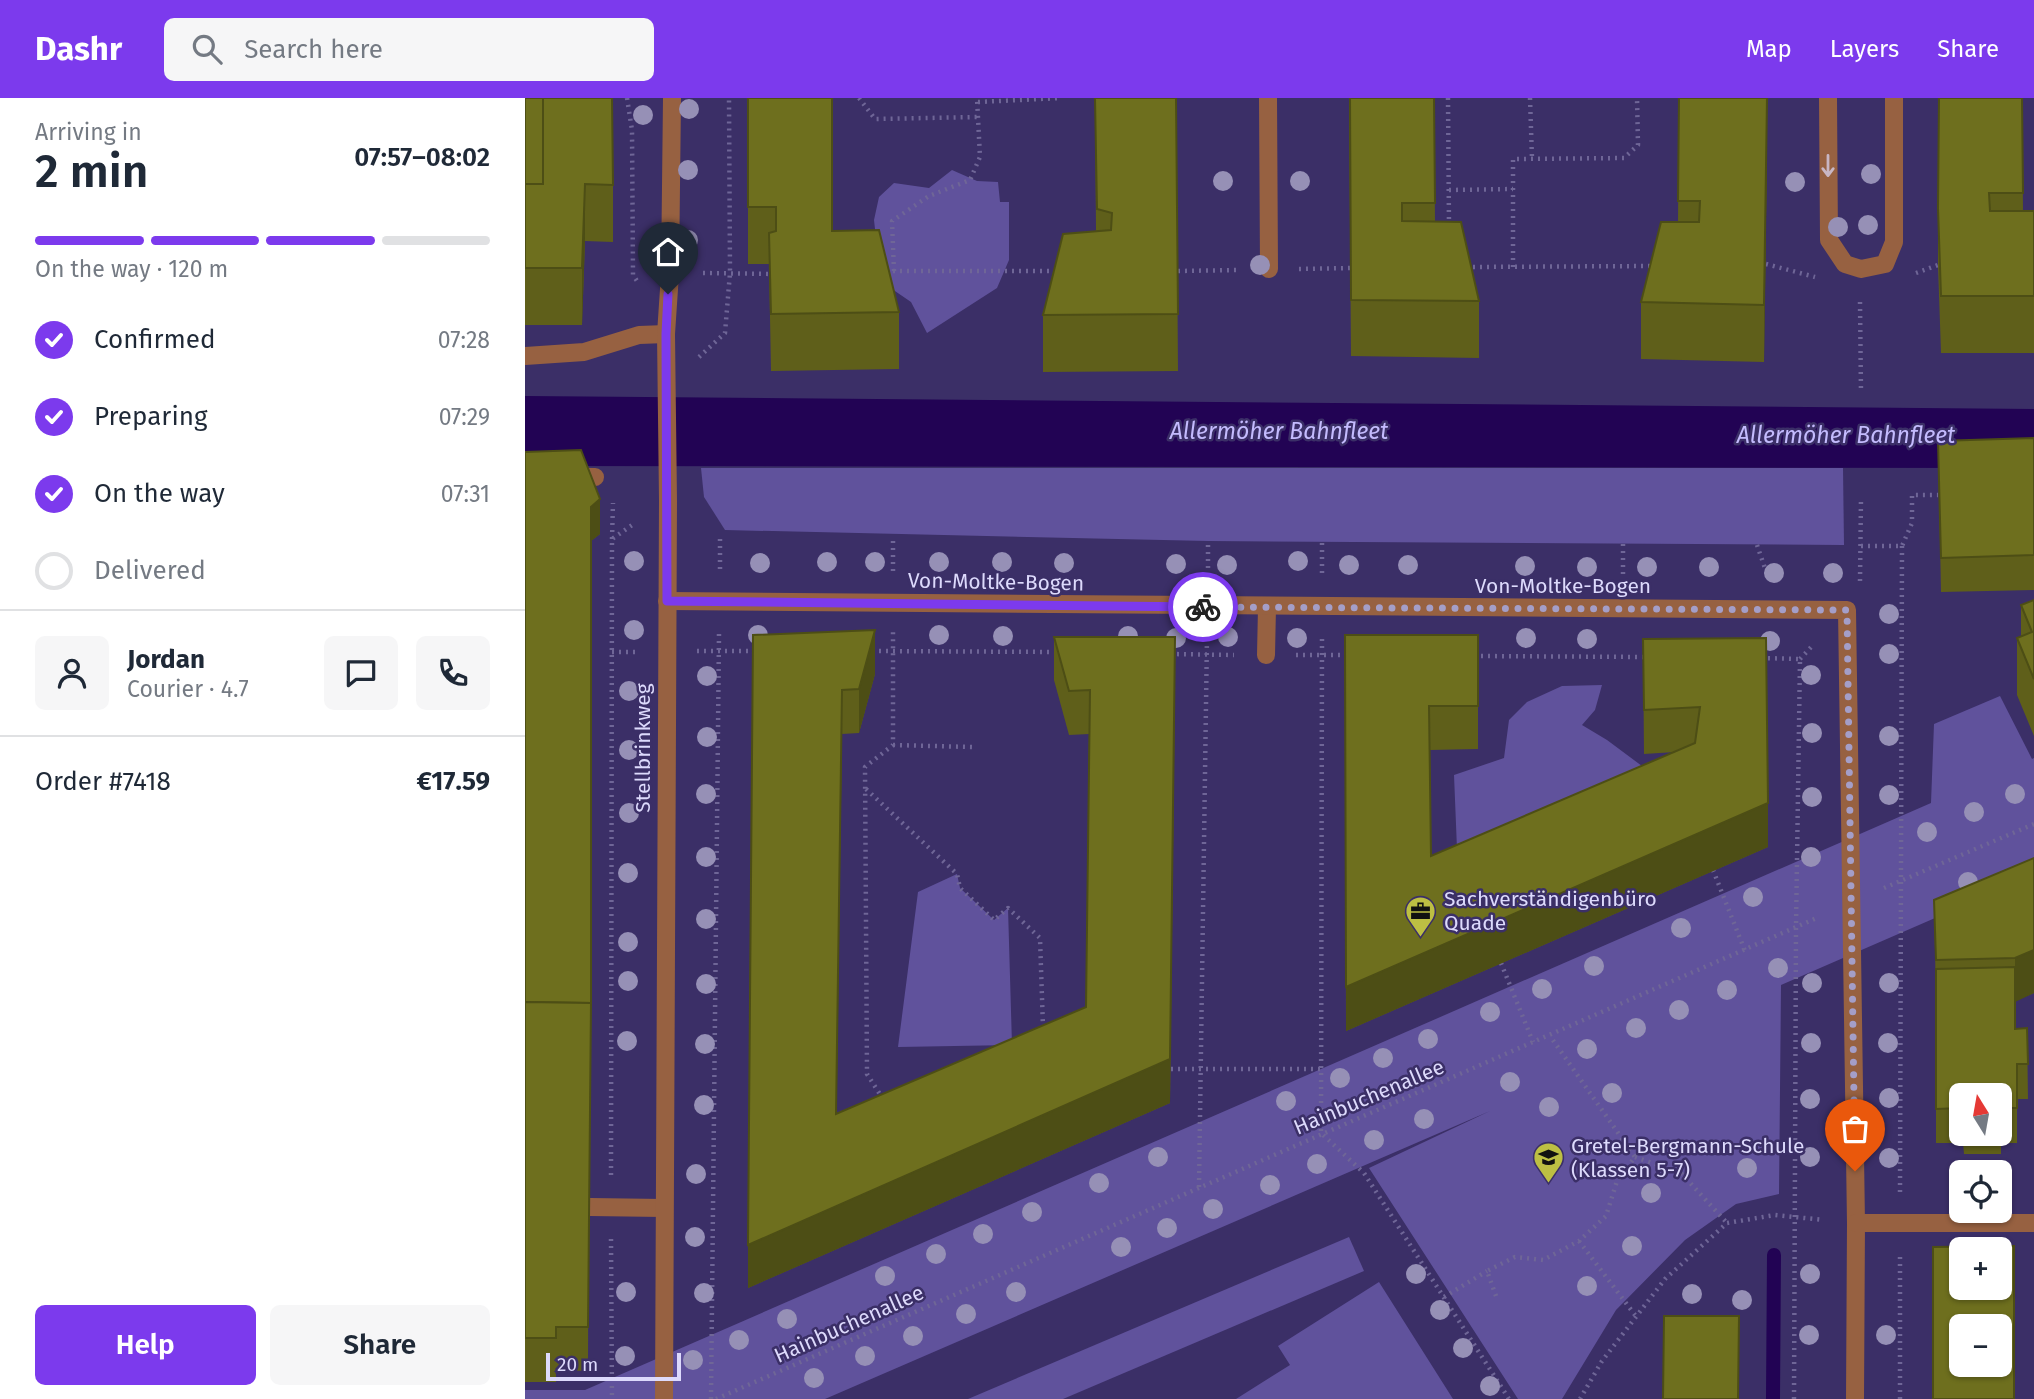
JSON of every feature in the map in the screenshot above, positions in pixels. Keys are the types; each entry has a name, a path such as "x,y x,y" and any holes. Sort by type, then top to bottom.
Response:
{"street":[{"name":"Stellbrinkweg","path":"664,1399 668,501 666,334 670,274 672,98"},
{"path":"1268,98 1269,269"},
{"path":"1828,98 1829,240 1845,264 1861,269 1885,264 1894,242 1894,98"},
{"path":"525,356 584,352 639,335 666,334"},
{"path":"525,476 595,477"},
{"name":"Von-Moltke-Bogen","path":"667,601 1847,610"},
{"path":"1266,655 1267,607"},
{"path":"1847,610 1856,1223 1855,1399"},
{"path":"590,1207 663,1208"},
{"path":"1856,1223 2034,1223"}],"path":[{"path":"668,386 725,333 730,273 729,98"},
{"path":"859,98 875,119 978,117"},
{"path":"894,271 892,221 929,196 969,180 980,157 978,100 1061,98"},
{"path":"1448,98 1449,229"},
{"path":"1530,98 1532,159"},
{"path":"1513,267 1513,159 1624,158 1638,145 1637,98"},
{"path":"1449,190 1513,190"},
{"path":"1463,267 1659,266"},
{"path":"882,271 1072,271"},
{"path":"1860,294 1861,393"},
{"path":"1900,1399 1902,546 1912,523 1912,495 1938,495"},
{"path":"1847,610 1860,582 1861,498"},
{"path":"612,1399 613,539 668,501"},
{"path":"893,541 893,745"},
{"path":"1199,1187 1208,541"},
{"path":"1861,546 1902,546"},
{"path":"711,1399 720,602"},
{"path":"1322,607 1321,1133 1364,1173 1509,1399"},
{"path":"612,652 759,651"},
{"path":"866,651 1069,652"},
{"path":"1165,654 1363,655"},
{"path":"1472,656 1650,657"},
{"path":"1759,658 1800,659 1794,1399"},
{"path":"887,1106 867,1074 865,768 893,745 972,747"},
{"path":"866,789 957,874 960,888 994,920 1008,908 1040,938 1043,1038"},
{"name":"Hainbuchenallee","path":"716,1399 2034,824"},
{"path":"1713,870 1745,951"},
{"path":"1501,963 1533,1042"},
{"path":"1042,1025 1053,1030"},
{"path":"1550,1036 1635,1157 1681,1173 1727,1223"},
{"path":"1171,1069 1321,1069"},
{"path":"1444,1297 1487,1270 1515,1257 1543,1260 1579,1241 1606,1216 1618,1181 1635,1157"},
{"path":"1580,1399 1602,1361 1665,1279 1727,1223 1775,1214 1856,1223"},
{"path":"1579,1241 1635,1315"},
{"path":"1487,1270 1496,1296"}],"shaded area":[{"path":"952,170 977,181 998,182 1000,202 1009,202 1009,260 997,288 927,333 911,302 892,289 877,247 874,220 879,197 894,183 929,188"},
{"path":"701,468 1843,468 1844,545 1208,541 725,530 704,497"},
{"path":"1602,685 1595,710 1582,725 1646,769 1457,849 1454,775 1504,758 1509,720 1527,702 1562,686"},
{"path":"2000,696 2032,759 2034,758 2034,875 1781,985 1779,1194 1736,1204 1685,1240 1616,1310 1562,1399 1518,1399 1369,1168 1490,1111 825,1399 525,1399 525,1390 585,1390 1931,803 1934,724"},
{"path":"957,874 960,888 994,920 1008,908 1012,1045 898,1047 918,892"},
{"path":"1349,1237 1364,1271 1063,1399 968,1399"},
{"path":"1379,1282 1453,1399 1236,1399 1290,1365 1278,1346"}],"water":[{"name":"Allermöher Bahnfleet","path":"525,396 2034,409 2034,468 525,466"}],"building":[{"path":"525,98 543,98 543,184 525,184"},
{"path":"543,98 612,98 613,185 585,184 582,268 525,268 525,184 543,184"},
{"path":"748,98 832,98 832,231 879,230 899,312 771,314 769,233 776,231 776,207 748,207"},
{"path":"1095,98 1176,98 1178,314 1043,315 1063,234 1111,230 1112,213 1097,209"},
{"path":"1350,98 1434,98 1435,203 1402,203 1402,221 1461,222 1479,301 1351,300"},
{"path":"1679,98 1767,98 1764,305 1641,302 1661,222 1699,222 1700,201 1678,201"},
{"path":"1939,98 2022,98 2023,193 1989,193 1990,211 2034,211 2034,296 1941,296 1938,208"},
{"path":"2034,438 2034,555 1941,558 1938,441"},
{"path":"581,450 600,499 591,507 591,1003 525,1002 525,452"},
{"path":"2034,600 2034,679 2017,638 2032,632 2021,605"},
{"path":"875,630 859,689 842,690 836,1114 1086,1007 1090,690 1069,691 1054,637 1175,637 1170,1059 748,1245 753,635"},
{"path":"1345,635 1478,635 1478,706 1429,706 1431,856 1695,743 1700,707 1644,710 1643,639 1766,638 1768,803 1346,987"},
{"path":"2034,858 2034,950 2015,958 1936,960 1934,900"},
{"path":"2015,967 2015,1029 2027,1028 2028,1064 2017,1064 2017,1108 2013,1108 2013,1083 1949,1083 1949,1108 1936,1109 1936,969"},
{"path":"525,1002 591,1003 588,1327 556,1327 556,1338 525,1338"},
{"path":"2014,1246 2014,1399 1933,1399 1933,1247 1949,1247 1949,1300 2012,1300"},
{"path":"1664,1316 1739,1316 1738,1399 1663,1399"}],"waterway":[{"path":"1773,1399 1774,1255"}],"way so far":[{"path":"1203,607 1847,610 1855,1171"}],"place":[{"name":"Sachverständigenbüro Quade","path":"1421,938"},
{"name":"Gretel-Bergmann-Schule (Klassen 5-7)","path":"1548,1185"}],"route":[{"path":"668,294 667,601 1203,607"}]}
